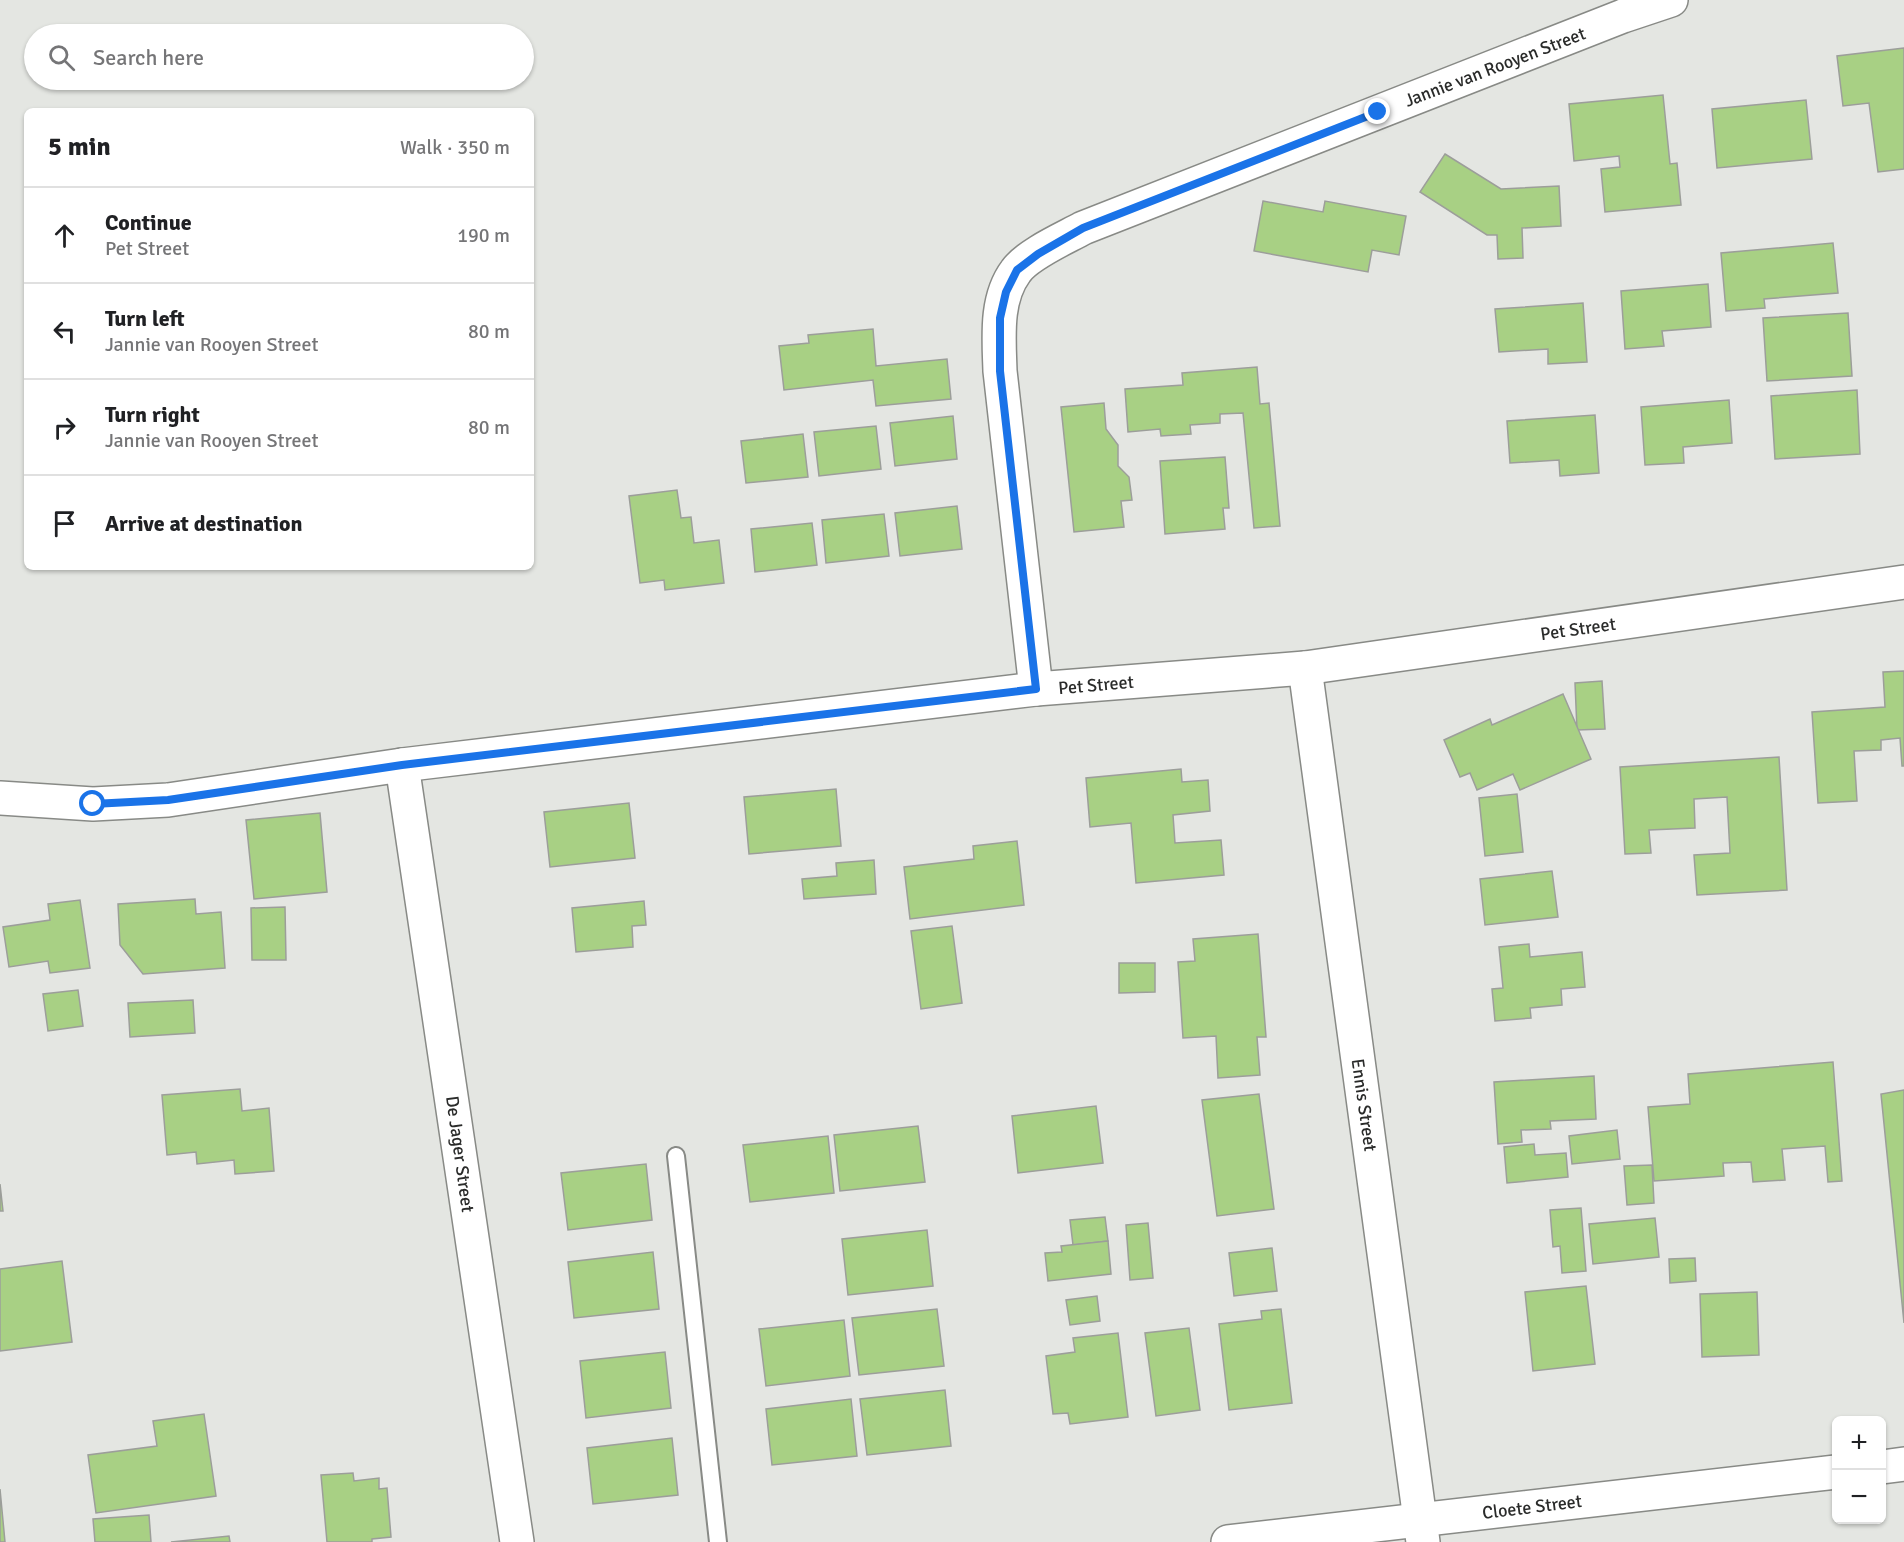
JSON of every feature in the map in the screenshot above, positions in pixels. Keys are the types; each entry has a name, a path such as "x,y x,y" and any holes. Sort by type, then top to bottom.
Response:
{"street":[{"name":"Jannie van Rooyen Street","path":"1036,689 1000,371 1000,318 1006,292 1017,270 1083,228 1623,16 1671,0"},
{"name":"Pet Street","path":"0,798 93,804 168,800 402,765 1036,689 1305,668 1904,582"},
{"name":"Ennis Street","path":"1305,668 1422,1531"},
{"name":"De Jager Street","path":"402,765 517,1542"},
{"path":"1886,1466 1904,1464"},
{"name":"Cloete Street","path":"1228,1542 1422,1531 1832,1473"}],"lane":[{"path":"676,1156 718,1542"}],"building":[{"path":"1904,48 1904,169 1878,172 1869,103 1843,106 1837,56"},
{"path":"1663,95 1670,164 1677,163 1681,205 1605,212 1601,169 1620,167 1619,156 1574,161 1569,104"},
{"path":"1806,100 1812,159 1717,168 1712,109"},
{"path":"1445,154 1501,189 1559,186 1561,226 1522,228 1523,258 1498,259 1497,235 1487,235 1420,192"},
{"path":"1263,201 1323,212 1325,201 1406,216 1399,255 1372,250 1368,272 1254,251"},
{"path":"1833,243 1838,293 1764,299 1765,308 1726,311 1721,253"},
{"path":"1708,284 1711,327 1662,331 1664,346 1625,349 1621,291"},
{"path":"1583,303 1587,362 1548,364 1548,349 1499,352 1495,309"},
{"path":"1848,313 1852,376 1767,381 1763,318"},
{"path":"873,329 876,366 947,359 951,399 876,406 873,380 784,390 779,346 809,343 808,335"},
{"path":"1257,367 1260,404 1269,403 1280,526 1254,528 1243,413 1220,414 1220,423 1190,425 1191,434 1161,436 1160,429 1128,432 1125,389 1183,385 1182,373"},
{"path":"1857,390 1860,454 1775,459 1771,396"},
{"path":"1729,400 1732,443 1683,447 1684,463 1645,465 1641,407"},
{"path":"1104,403 1106,429 1118,445 1118,466 1129,477 1132,500 1121,501 1124,527 1074,532 1061,407"},
{"path":"1595,415 1599,473 1560,476 1559,460 1510,463 1507,421"},
{"path":"953,416 957,459 895,466 890,423"},
{"path":"876,426 881,469 819,476 814,432"},
{"path":"803,434 808,477 746,483 741,441"},
{"path":"1225,457 1229,508 1223,508 1225,529 1165,534 1160,461"},
{"path":"677,490 681,518 691,517 694,543 719,540 724,583 665,590 664,580 640,583 629,496"},
{"path":"957,506 962,549 900,556 895,513"},
{"path":"884,514 889,556 826,563 822,520"},
{"path":"812,523 817,565 755,572 751,529"},
{"path":"1904,671 1904,766 1902,766 1900,738 1881,740 1881,750 1854,751 1857,801 1818,803 1812,712 1885,707 1883,672"},
{"path":"1602,681 1605,729 1577,730 1575,683"},
{"path":"1563,694 1591,759 1520,790 1513,774 1477,790 1470,773 1460,777 1444,740 1490,719 1492,725"},
{"path":"1779,757 1787,890 1697,895 1694,855 1730,853 1727,797 1694,799 1695,828 1649,830 1651,853 1625,854 1620,767"},
{"path":"1181,769 1182,782 1208,780 1210,811 1173,815 1175,843 1221,840 1224,875 1136,883 1131,823 1090,827 1086,778"},
{"path":"836,789 841,846 749,854 744,797"},
{"path":"1517,794 1523,852 1485,856 1479,798"},
{"path":"629,803 635,858 550,867 544,812"},
{"path":"320,813 327,892 254,899 246,820"},
{"path":"1017,841 1024,905 910,919 904,867 974,859 973,846"},
{"path":"874,860 876,894 804,899 802,879 837,876 836,863"},
{"path":"1552,871 1558,917 1485,925 1480,879"},
{"path":"195,899 196,914 221,912 225,968 143,974 120,945 118,904"},
{"path":"80,900 90,968 50,973 48,961 9,967 3,927 50,920 48,904"},
{"path":"644,901 646,925 632,926 633,947 576,952 572,908"},
{"path":"285,907 286,960 252,960 251,908"},
{"path":"952,926 962,1003 921,1009 911,931"},
{"path":"1258,934 1266,1037 1257,1037 1260,1075 1218,1078 1216,1036 1183,1038 1178,962 1195,961 1193,939"},
{"path":"1529,944 1530,957 1582,952 1585,987 1561,989 1562,1005 1530,1008 1531,1018 1495,1021 1492,989 1503,988 1499,947"},
{"path":"1119,963 1155,963 1155,992 1119,993"},
{"path":"78,990 83,1026 48,1031 43,994"},
{"path":"193,1000 195,1033 130,1037 128,1003"},
{"path":"1833,1062 1842,1181 1828,1182 1825,1146 1782,1149 1785,1180 1753,1182 1751,1162 1723,1163 1724,1176 1654,1181 1648,1107 1690,1104 1688,1074"},
{"path":"1594,1076 1596,1119 1550,1121 1551,1129 1521,1130 1522,1142 1498,1144 1494,1082"},
{"path":"240,1089 242,1111 269,1108 274,1171 235,1174 234,1160 197,1164 196,1152 167,1155 162,1095"},
{"path":"1904,1090 1904,1323 1881,1094"},
{"path":"1259,1094 1274,1209 1217,1216 1202,1100"},
{"path":"1096,1106 1103,1163 1018,1173 1012,1116"},
{"path":"918,1126 925,1182 840,1191 834,1135"},
{"path":"1617,1130 1620,1159 1572,1164 1569,1136"},
{"path":"828,1136 834,1193 750,1202 743,1145"},
{"path":"1534,1144 1535,1155 1566,1153 1568,1177 1507,1183 1504,1147"},
{"path":"646,1164 652,1220 568,1230 561,1173"},
{"path":"1652,1165 1654,1203 1627,1205 1624,1166"},
{"path":"0,1184 3,1211 0,1211"},
{"path":"1581,1208 1586,1271 1562,1273 1560,1246 1553,1247 1550,1210"},
{"path":"1105,1217 1108,1241 1073,1245 1070,1220"},
{"path":"1655,1218 1659,1257 1593,1264 1589,1224"},
{"path":"1148,1223 1153,1278 1130,1280 1126,1225"},
{"path":"927,1230 933,1286 848,1295 842,1239"},
{"path":"1108,1241 1111,1274 1048,1281 1045,1253 1062,1252 1061,1246"},
{"path":"1272,1248 1277,1291 1234,1296 1229,1253"},
{"path":"653,1252 659,1309 574,1318 568,1262"},
{"path":"1695,1258 1696,1281 1670,1283 1669,1259"},
{"path":"62,1261 72,1342 0,1351 0,1269"},
{"path":"1586,1286 1595,1364 1533,1371 1525,1292"},
{"path":"1757,1292 1759,1355 1702,1357 1700,1294"},
{"path":"1097,1296 1100,1321 1070,1325 1066,1300"},
{"path":"937,1309 944,1366 859,1375 852,1318"},
{"path":"1281,1309 1292,1403 1229,1410 1219,1324 1262,1319 1261,1311"},
{"path":"844,1320 850,1376 766,1386 759,1329"},
{"path":"1189,1328 1200,1410 1156,1416 1145,1333"},
{"path":"1118,1333 1128,1417 1070,1424 1068,1413 1053,1414 1046,1356 1075,1352 1073,1338"},
{"path":"665,1352 671,1408 586,1418 580,1361"},
{"path":"945,1390 951,1446 867,1455 860,1399"},
{"path":"851,1399 857,1456 772,1465 766,1409"},
{"path":"204,1414 216,1496 96,1513 88,1455 157,1446 153,1421"},
{"path":"672,1438 678,1495 593,1504 587,1448"},
{"path":"353,1473 354,1481 379,1478 379,1489 387,1488 391,1537 372,1539 372,1542 327,1542 321,1475"},
{"path":"0,1489 5,1542 0,1542"},
{"path":"149,1515 151,1542 95,1542 93,1519"},
{"path":"229,1536 230,1542 171,1542"}],"route":[{"path":"93,804 168,800 402,765 1036,689 1000,371 1000,318 1006,292 1017,270 1038,254 1083,228 1378,112"}]}
